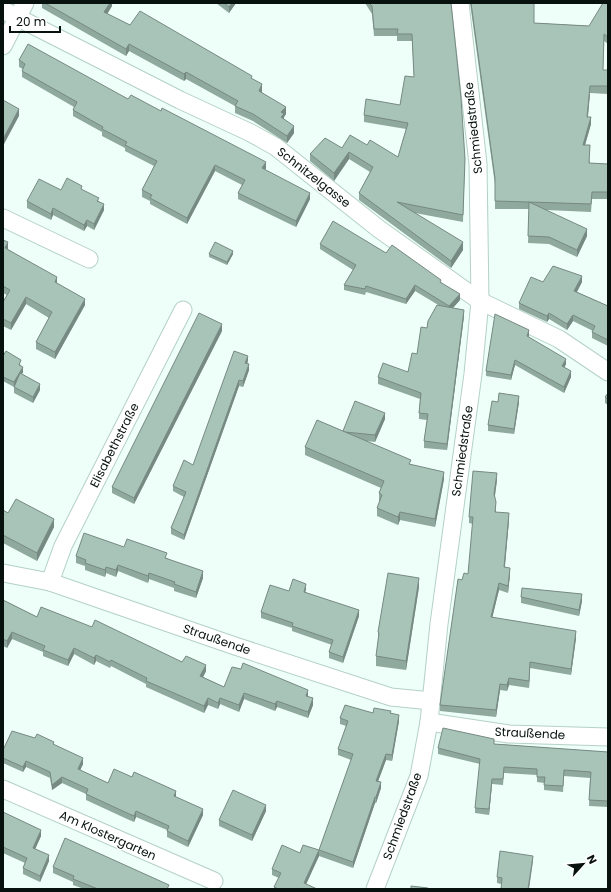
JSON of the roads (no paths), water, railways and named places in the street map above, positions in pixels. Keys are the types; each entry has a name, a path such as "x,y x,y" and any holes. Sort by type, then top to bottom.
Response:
{"street":[{"path":"3,46 10,14 25,3"},
{"name":"Schmiedstraße","path":"375,889 419,776 429,722 443,594 473,374 480,300 478,164 460,3"},
{"name":"Schnitzelgasse","path":"10,14 180,100 251,133 276,147 379,229 480,300 559,339 608,372"},
{"path":"3,218 89,259"},
{"name":"Elisabethstraße","path":"50,582 63,546 183,310"},
{"name":"Straußende","path":"3,573 50,582 228,644 391,697 431,701"},
{"name":"Straußende","path":"429,722 509,734 608,737"},
{"name":"Am Klostergarten","path":"3,788 214,881"}]}
